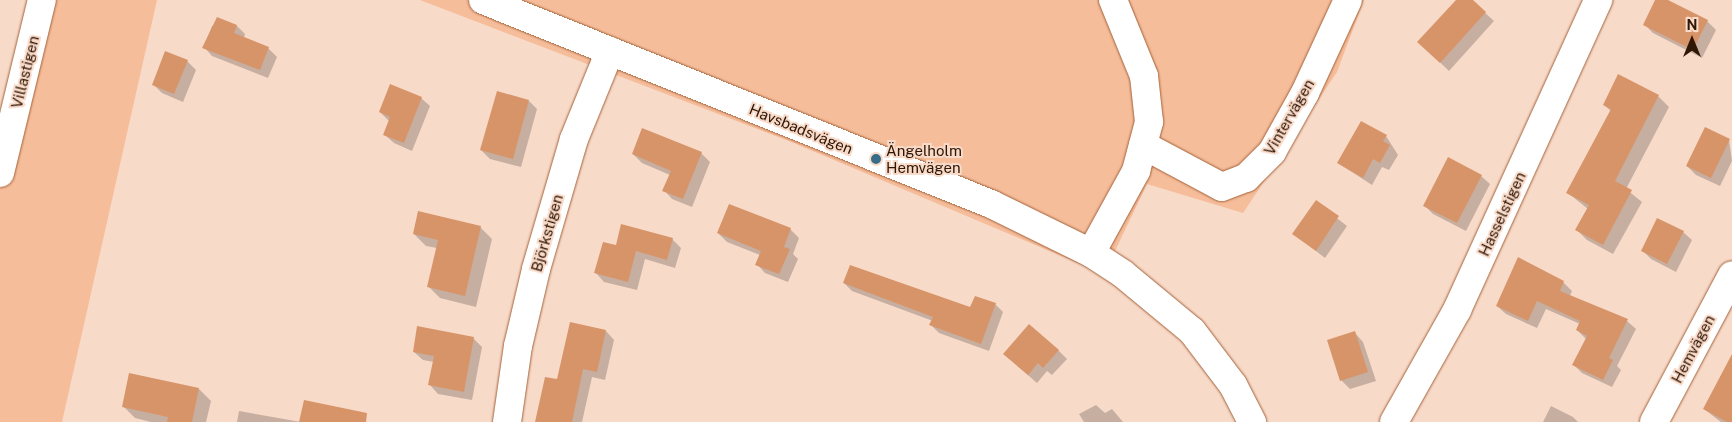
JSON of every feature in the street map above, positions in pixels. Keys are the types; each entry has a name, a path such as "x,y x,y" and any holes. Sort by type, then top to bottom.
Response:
{"street":[{"name":"Villastigen","path":"0,173 42,0"},
{"name":"Havsbadsvägen","path":"483,0 991,204 1091,253 1123,274 1192,331 1233,386 1252,422"},
{"path":"1091,253 1136,170 1149,122 1149,100 1144,76 1113,0"},
{"name":"Vintervägen","path":"1143,144 1222,187 1246,178 1272,152 1304,93 1348,0"},
{"name":"Hasselstigen","path":"1394,422 1457,310 1598,0"},
{"name":"Björkstigen","path":"507,422 518,346 536,269 574,139 610,50"},
{"name":"Hemvägen","path":"1654,422 1732,275"}],"shaded area":[{"path":"31,0 157,0 62,422 0,422 0,123"},
{"path":"420,0 1364,0 1337,72 1243,213 1147,184 1104,274 789,141"}],"building":[{"path":"1456,0 1473,0 1486,12 1440,63 1417,42"},
{"path":"1655,0 1668,0 1708,20 1693,50 1643,25"},
{"path":"217,17 237,25 234,33 269,47 260,70 202,48"},
{"path":"165,51 188,60 174,94 152,85"},
{"path":"1618,74 1659,95 1615,181 1632,190 1603,245 1575,230 1589,205 1566,193 1611,109 1603,105"},
{"path":"390,84 422,97 404,143 383,135 390,117 379,112"},
{"path":"497,91 529,100 513,159 480,150"},
{"path":"1361,121 1387,135 1383,141 1390,145 1380,163 1373,159 1363,178 1337,163"},
{"path":"1705,127 1730,139 1711,178 1686,166"},
{"path":"642,128 702,152 683,199 662,191 671,171 632,154"},
{"path":"1448,157 1482,175 1457,223 1423,206"},
{"path":"1316,200 1339,216 1316,251 1292,234"},
{"path":"729,204 791,228 784,247 790,249 779,274 755,265 761,251 717,233"},
{"path":"418,211 481,226 465,296 427,287 438,240 413,234"},
{"path":"1657,218 1684,231 1667,264 1641,251"},
{"path":"621,224 673,238 667,260 636,251 628,282 594,273 603,242 616,245"},
{"path":"1518,257 1564,281 1560,291 1628,319 1609,358 1613,360 1603,380 1572,365 1587,336 1576,330 1580,321 1537,301 1528,321 1496,306"},
{"path":"850,265 970,307 975,296 996,303 981,344 929,325 933,317 843,283"},
{"path":"570,322 606,330 597,372 583,369 572,422 535,422 545,377 557,379"},
{"path":"1029,324 1059,350 1043,368 1038,363 1028,375 1003,354"},
{"path":"417,326 474,337 464,392 428,385 434,356 413,352"},
{"path":"1355,331 1368,372 1340,381 1327,340"},
{"path":"1732,354 1732,422 1727,422 1703,409"},
{"path":"129,373 199,388 192,422 167,422 168,417 122,407"},
{"path":"304,400 367,413 366,422 299,422"}],"place":[{"name":"Ängelholm Hemvägen","path":"876,159"}]}
